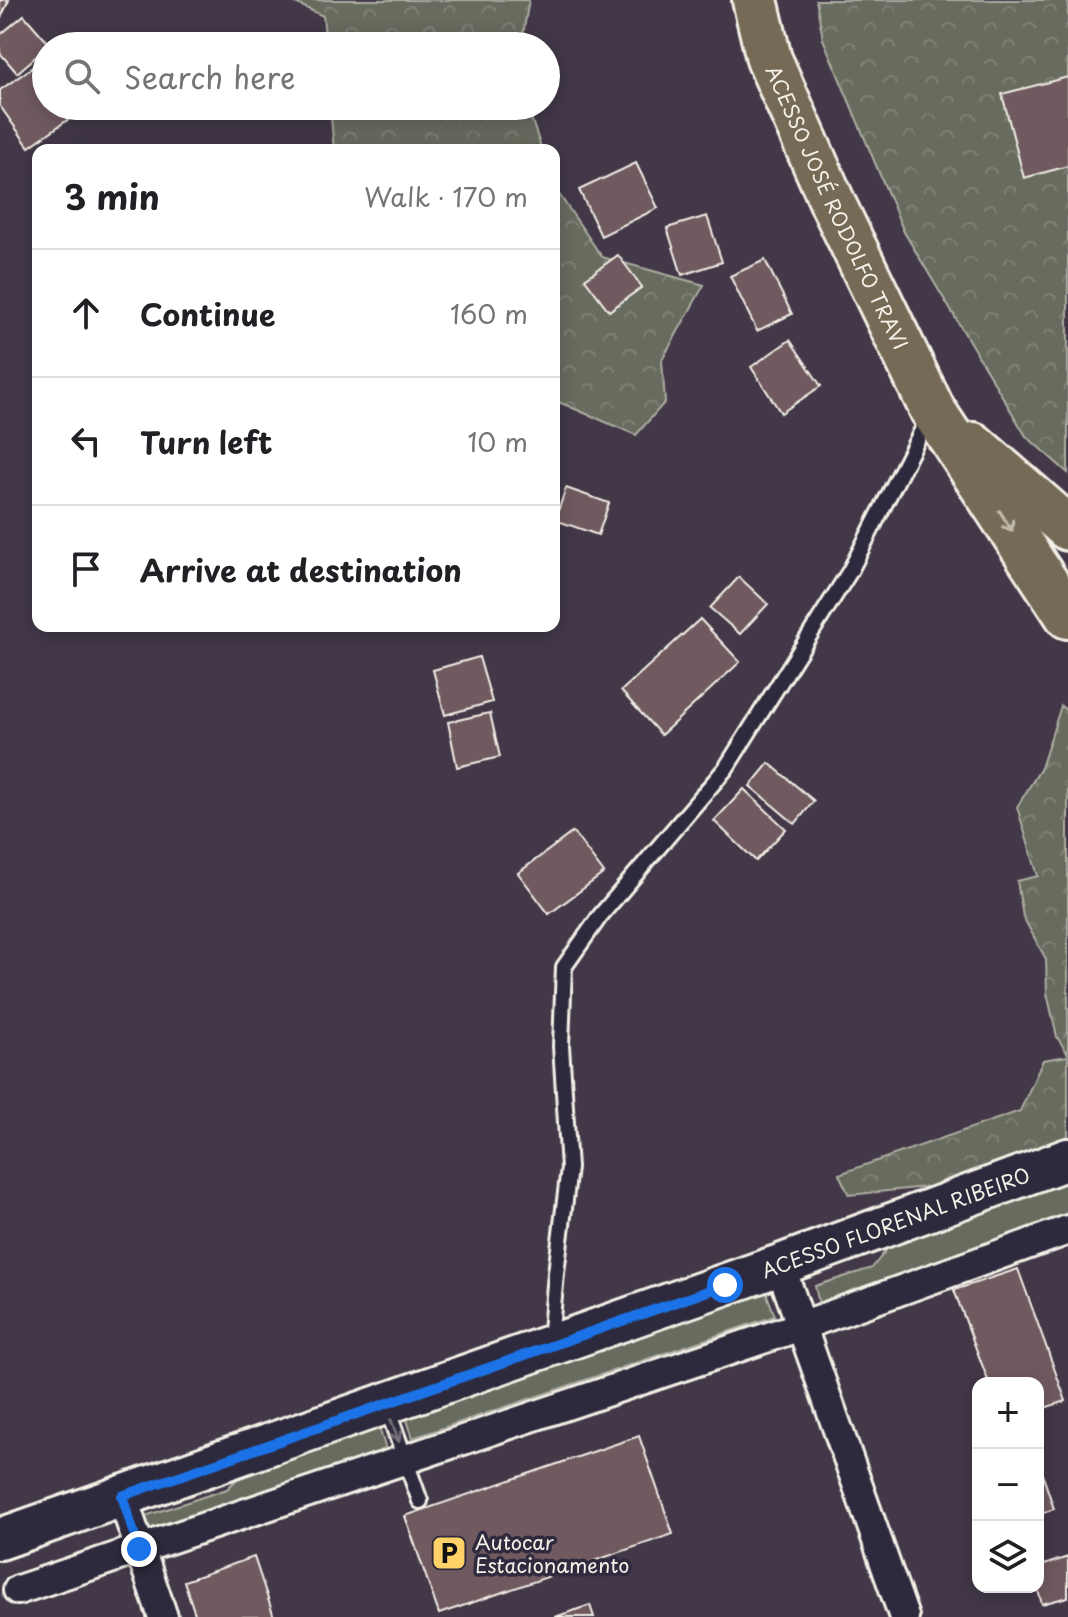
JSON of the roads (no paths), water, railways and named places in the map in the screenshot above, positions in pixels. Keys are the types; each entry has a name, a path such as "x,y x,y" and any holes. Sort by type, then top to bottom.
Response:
{"highway":[{"name":"ACESSO JOSÉ RODOLFO TRAVI","path":"755,0 769,59 834,206 932,409 1068,616"},
{"name":"ACESSO JOSÉ RODOLFO TRAVI","path":"932,409 1068,528"}],"street":[{"name":"ACESSO FLORENAL RIBEIRO","path":"0,1539 780,1265 1068,1159"},
{"path":"18,1590 1066,1238"},
{"path":"780,1265 904,1617"},
{"path":"122,1496 163,1617"}],"lane":[{"path":"550,1345 569,1168 561,1046 564,967 600,916 726,768 850,571 932,409"},
{"path":"385,1403 420,1501"}],"place":[{"name":"Autocar Estacionamento","path":"449,1553"}]}
